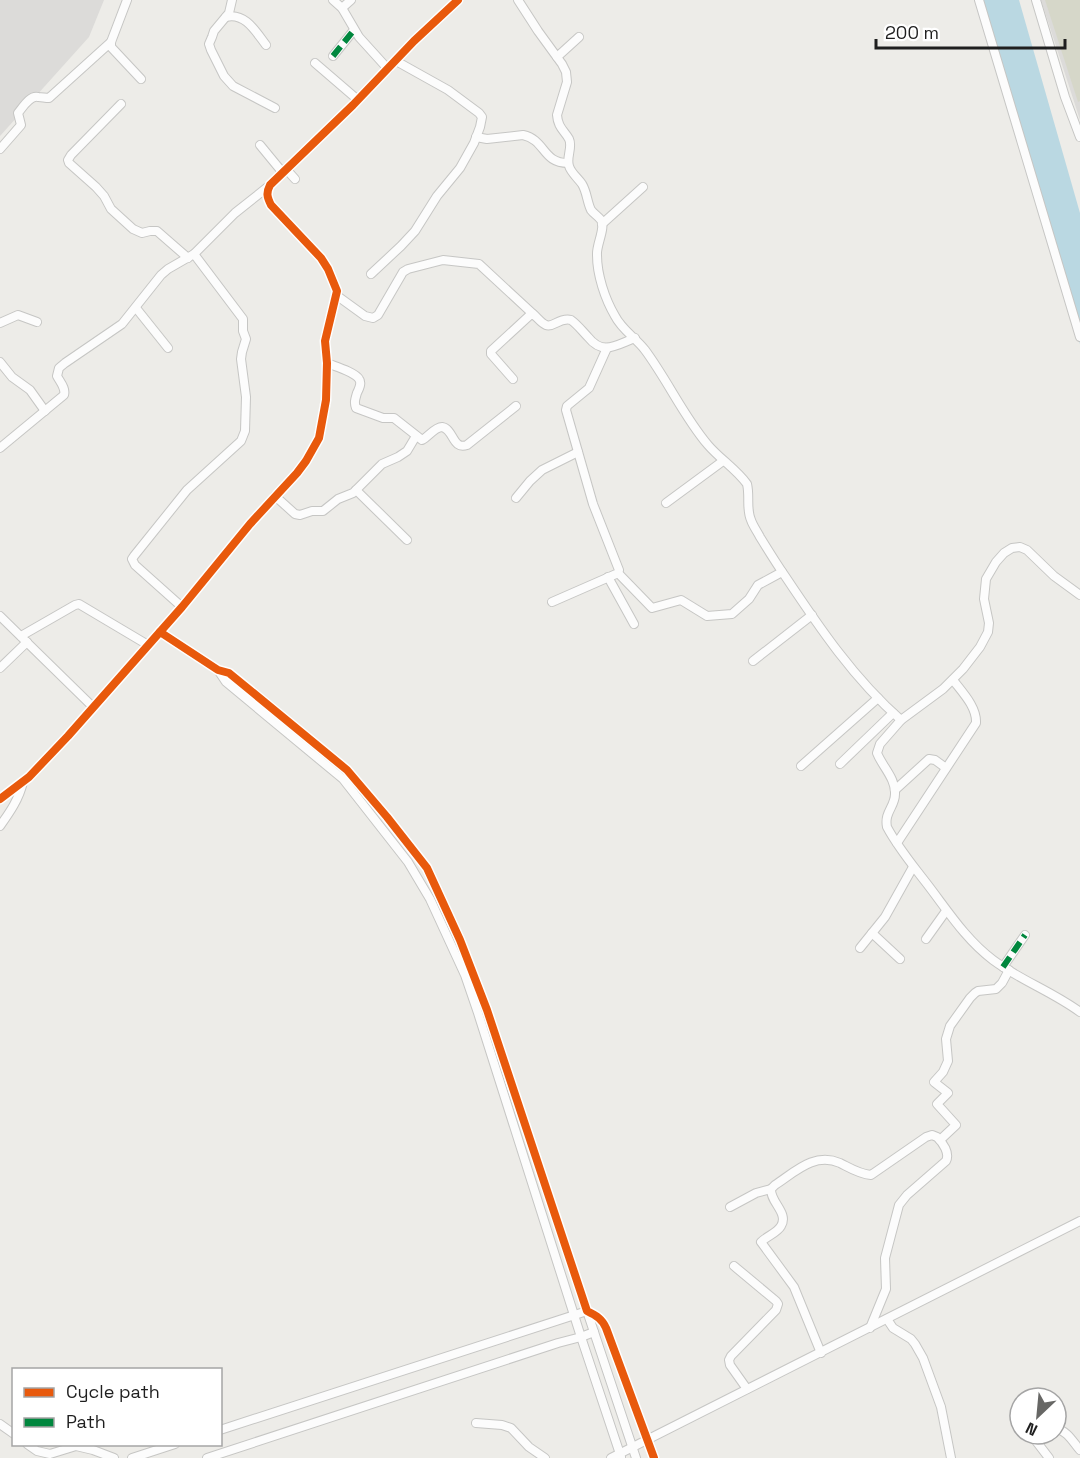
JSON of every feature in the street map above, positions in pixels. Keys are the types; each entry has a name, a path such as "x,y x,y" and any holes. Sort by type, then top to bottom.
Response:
{"street":[{"path":"0,149 21,125 18,113 32,98 36,96 49,98 111,42 127,0"},
{"path":"232,0 226,17 214,31 209,44 224,76 238,90 275,108"},
{"path":"333,0 342,8 354,30 388,69"},
{"path":"342,8 351,0"},
{"path":"0,448 64,395 64,388 57,376 59,368 122,324 161,275 191,256 235,213 270,185 458,0"},
{"path":"518,0 566,72 567,82 557,121 569,140 569,168 585,189 591,209 602,224"},
{"path":"979,0 1080,337"},
{"path":"1036,0 1065,97 1080,137"},
{"path":"226,17 235,16 243,19 253,27 266,45"},
{"path":"333,56 354,30"},
{"path":"556,57 579,37"},
{"path":"111,42 113,50 141,79"},
{"path":"370,274 415,231 437,196 460,168 482,121 479,113 444,87 396,61"},
{"path":"315,63 358,100"},
{"path":"121,104 71,155 69,163 96,187 111,209 133,229 142,233 157,231 191,256 243,319 246,342 241,359 246,397 245,431 241,441 186,489 132,559 135,565 182,607"},
{"path":"476,137 488,139 528,136 537,142 552,159 560,163 568,163"},
{"path":"260,145 295,178"},
{"path":"0,799 23,782 55,751 306,461 319,438 325,412 327,363 325,341 337,291 334,280 321,258 271,205 267,193 270,185"},
{"path":"643,188 602,224 597,256 602,281 614,316 635,338 665,379 701,436 747,484 751,521 812,615 848,664 901,720"},
{"path":"336,296 365,316 373,318 378,315 403,272 408,269 442,260 479,264 548,326 563,319 571,320 597,347 607,348 635,338"},
{"path":"136,309 168,348"},
{"path":"513,379 491,354 491,351 533,314"},
{"path":"0,324 18,315 37,322"},
{"path":"607,348 589,388 567,406 566,410 593,504 619,570 618,573 652,608 681,600 707,616 732,614 749,599 758,585 782,572"},
{"path":"0,362 12,378 30,390 45,411"},
{"path":"327,363 358,377 360,381 354,403 356,408 383,418 394,418 422,440 437,429 443,428 458,445 464,447 516,406"},
{"path":"275,496 300,515 312,511 323,511 338,499 353,493 382,464 406,451 416,436"},
{"path":"516,498 542,470 578,452"},
{"path":"666,503 723,460"},
{"path":"356,490 407,540"},
{"path":"1080,595 1054,576 1027,550 1020,547 1012,548 1004,553 990,570 986,579 984,599 989,623 988,632 980,647 953,680 901,720 880,744 877,753 895,790 886,820 887,827 946,911 982,951 1006,969 1080,1012"},
{"path":"552,602 618,573"},
{"path":"608,577 634,624"},
{"path":"0,668 24,639 79,604 148,645"},
{"path":"753,661 812,615"},
{"path":"0,616 93,707"},
{"path":"160,632 218,670 229,673 347,770 427,868 460,940 488,1010 636,1458"},
{"path":"218,670 226,682 343,779 408,862 430,899 465,975 478,1013 620,1456"},
{"path":"897,843 976,723 973,709 953,680"},
{"path":"801,766 878,698"},
{"path":"840,764 893,713"},
{"path":"895,790 929,759 935,760 946,768"},
{"path":"0,826 15,804 23,782"},
{"path":"860,948 885,917 913,867"},
{"path":"926,939 946,911"},
{"path":"872,933 900,959"},
{"path":"940,1140 956,1125 937,1104 948,1094 934,1082 943,1072 948,1061 947,1032 970,998 978,991 996,990 1002,983 1006,969 1025,935"},
{"path":"730,1207 756,1193 771,1189 807,1163 824,1159 856,1172 871,1175 926,1137 932,1135 937,1137 948,1153 948,1157 899,1205 885,1258 886,1289 870,1328"},
{"path":"771,1189 771,1197 784,1220 780,1229 761,1242 794,1287 821,1353"},
{"path":"611,1458 620,1456 632,1446 1080,1221"},
{"path":"734,1266 778,1304 776,1310 729,1360 747,1389"},
{"path":"222,1429 587,1311 603,1321 654,1458"},
{"path":"887,1319 893,1328 911,1339 923,1358 941,1407 951,1458"},
{"path":"207,1458 594,1332"},
{"path":"476,1423 511,1428 529,1448 545,1458"},
{"path":"1068,1436 1080,1450"},
{"path":"30,1446 50,1454 76,1446 93,1449 114,1458"},
{"path":"132,1458 169,1446"},
{"path":"1040,1446 1049,1458"}],"shaded area":[{"path":"0,0 104,0 89,37 0,136"},
{"path":"1041,0 1080,0 1080,120"},
{"path":"1045,0 1080,0 1080,101 1078,102"}],"water":[{"path":"981,0 1019,0 1080,213 1080,344"}],"marked path":[{"path":"333,56 354,30"},
{"path":"1003,967 1025,935"}],"cycle path":[{"path":"0,799 29,777 68,736 306,461 319,438 326,400 325,341 337,291 321,258 271,205 268,195 269,188 414,41 458,0"},
{"path":"160,632 218,670 229,673 347,770 427,868 460,940 487,1010 587,1311 599,1318 606,1328 654,1458"}]}
